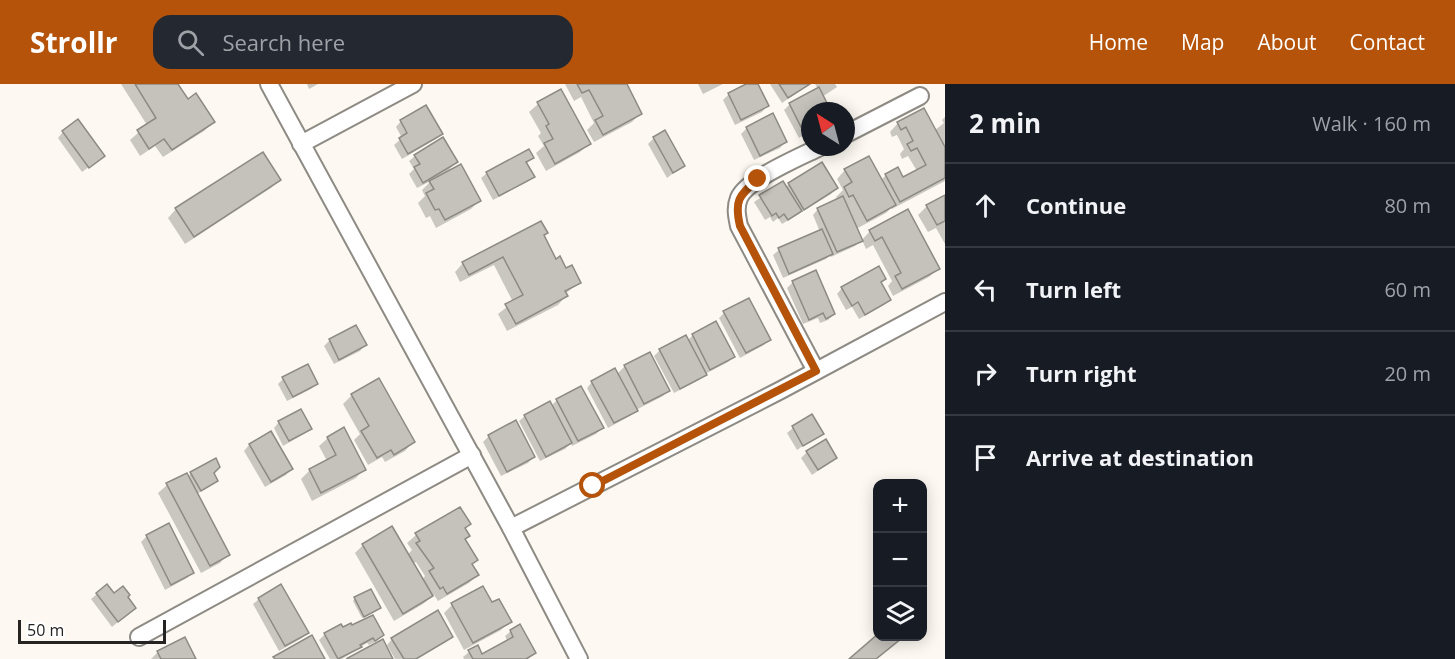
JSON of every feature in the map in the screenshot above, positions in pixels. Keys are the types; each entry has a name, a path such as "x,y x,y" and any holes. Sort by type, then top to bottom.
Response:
{"street":[{"path":"269,84 472,455 579,659"},
{"path":"301,144 413,84"},
{"path":"855,129 920,96"},
{"path":"803,156 758,179 740,195 736,210 740,226 816,371"},
{"path":"511,528 945,302"},
{"path":"140,636 472,455"}],"building":[{"path":"135,84 178,84 188,99 196,93 215,122 172,150 164,139 149,149 137,130 156,118"},
{"path":"577,84 627,84 642,114 603,135 595,120 603,116 589,90 582,93"},
{"path":"746,84 758,84 769,106 741,120 728,93"},
{"path":"779,84 810,84 788,98"},
{"path":"819,87 826,102 801,102 801,127 789,103"},
{"path":"561,89 591,144 555,164 544,143 553,139 546,126 549,124 537,102"},
{"path":"426,105 443,134 408,154 399,138 407,133 400,120"},
{"path":"924,108 945,147 945,178 900,202 885,174 898,167 903,177 926,165 917,148 911,151 907,144 913,141 906,127 901,130 897,122"},
{"path":"773,113 787,142 760,156 746,127"},
{"path":"78,119 105,156 89,168 62,131"},
{"path":"665,130 685,166 673,173 653,137"},
{"path":"443,137 458,162 423,183 414,167 420,164 414,155"},
{"path":"529,149 534,158 526,162 535,177 499,196 486,172"},
{"path":"263,152 281,180 194,237 175,208"},
{"path":"869,156 896,205 867,221 853,195 849,197 844,187 852,182 844,169"},
{"path":"822,162 838,188 804,210 788,183"},
{"path":"461,164 481,201 445,220 439,209 435,210 426,193 434,189 429,181"},
{"path":"783,181 802,211 788,220 784,214 779,218 776,213 772,216 759,195"},
{"path":"945,195 945,221 937,225 926,205"},
{"path":"843,196 863,241 837,252 817,208"},
{"path":"908,209 940,269 902,289 895,276 901,273 882,237 875,241 869,230"},
{"path":"541,221 548,233 544,235 556,259 560,256 566,268 572,265 581,283 565,291 568,296 516,324 505,304 523,295 503,257 469,275 462,262"},
{"path":"822,229 833,254 789,274 778,248"},
{"path":"879,266 886,279 881,282 891,300 865,315 858,302 852,306 841,287"},
{"path":"816,270 835,314 826,319 823,313 809,320 792,281"},
{"path":"749,298 771,340 746,353 723,311"},
{"path":"716,321 735,357 710,370 692,334"},
{"path":"356,325 367,345 339,360 329,339"},
{"path":"686,335 707,375 680,389 659,349"},
{"path":"650,352 670,391 644,404 624,365"},
{"path":"308,364 318,384 293,397 282,377"},
{"path":"615,368 638,411 614,423 591,381"},
{"path":"379,378 415,442 394,455 391,450 377,458 361,431 369,426 351,394"},
{"path":"581,386 604,428 578,441 556,399"},
{"path":"550,401 572,443 546,457 524,415"},
{"path":"301,409 312,429 289,441 278,421"},
{"path":"812,414 824,434 803,446 792,426"},
{"path":"516,420 535,457 507,472 488,435"},
{"path":"344,427 366,470 321,493 309,469 336,455 327,437"},
{"path":"271,431 293,469 271,482 249,444"},
{"path":"826,439 837,458 818,470 806,451"},
{"path":"216,458 220,467 214,473 218,481 201,491 190,472"},
{"path":"187,473 230,555 210,566 166,483"},
{"path":"460,507 471,524 465,528 470,536 465,539 478,560 472,564 479,575 447,594 443,587 440,589 429,571 434,568 416,543 420,541 415,533"},
{"path":"169,523 194,573 171,585 146,535"},
{"path":"392,526 433,596 403,614 362,544"},
{"path":"107,584 114,593 123,586 136,608 118,622 96,593"},
{"path":"281,584 309,633 285,646 258,598"},
{"path":"483,586 492,602 499,599 512,622 473,643 451,603"},
{"path":"371,589 381,608 364,617 354,597"},
{"path":"438,610 453,637 416,659 404,659 391,638"},
{"path":"373,615 384,635 375,641 373,638 360,645 362,647 338,659 324,633 341,624 343,627 351,623 352,625"},
{"path":"520,624 536,653 526,659 473,659 468,650 478,645 482,654 513,637 510,630"},
{"path":"312,635 325,659 275,659 273,657"},
{"path":"185,637 196,659 161,659 157,651"},
{"path":"873,638 873,641 898,641 876,659 849,659"},
{"path":"383,639 393,659 346,659"}],"route":[{"path":"593,486 816,371 740,226 736,210 740,195 758,179"}]}
